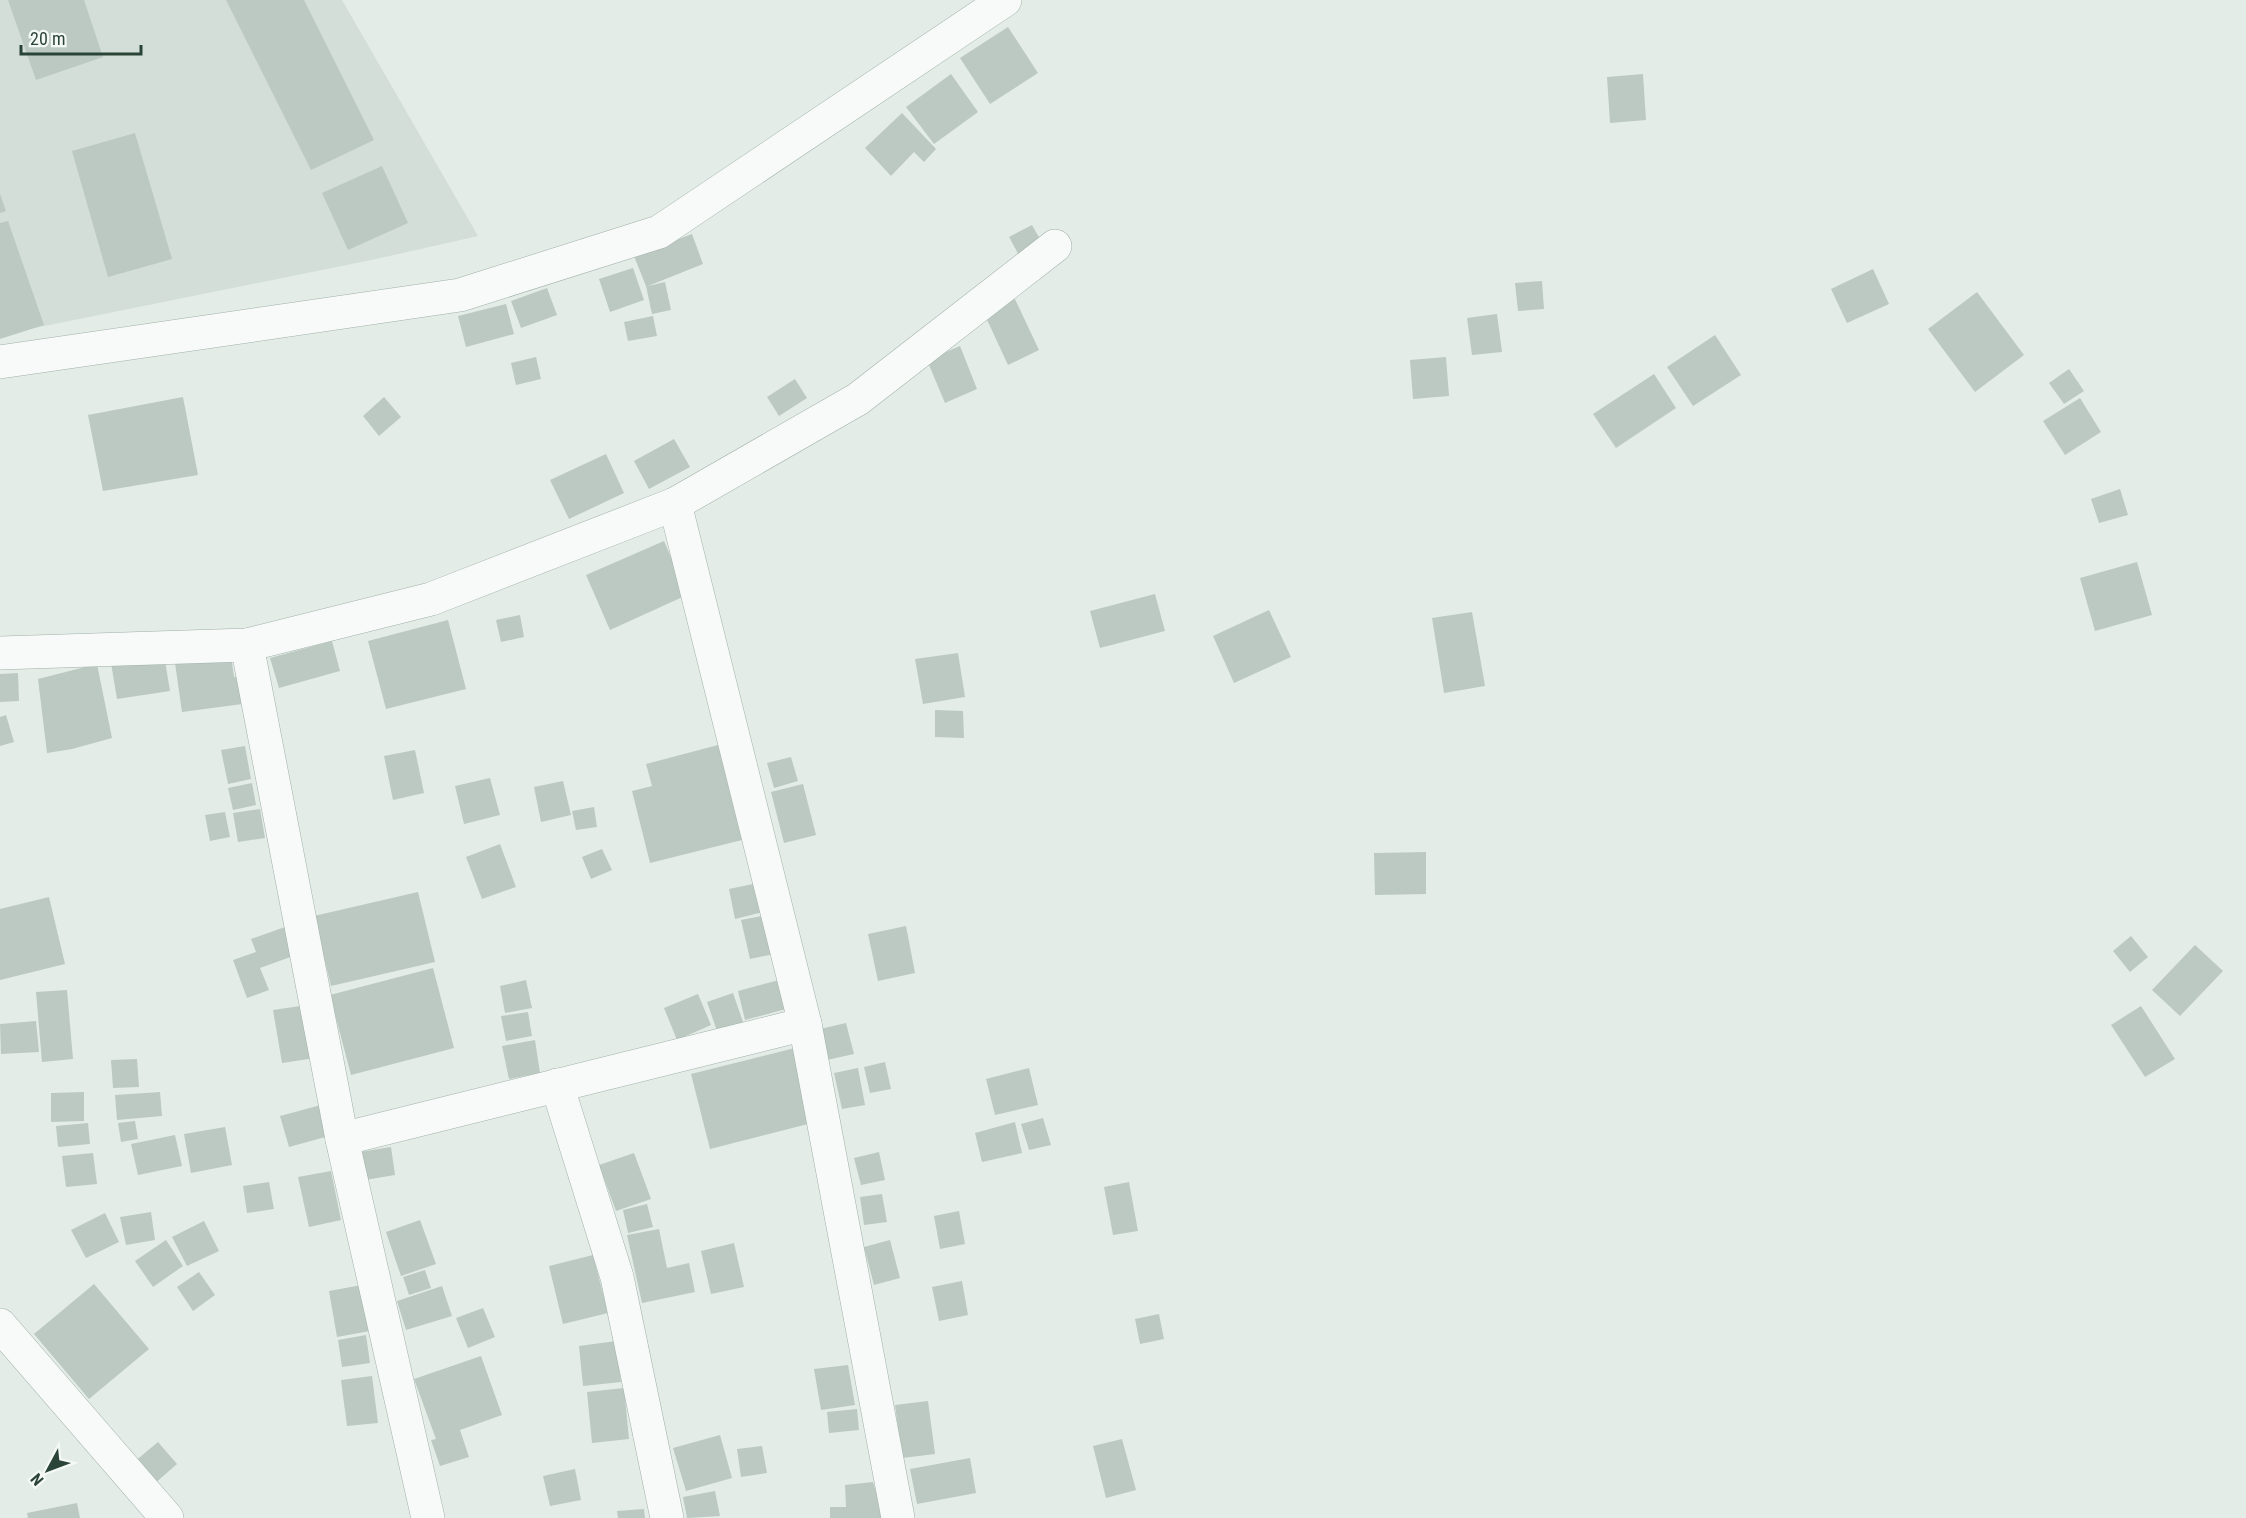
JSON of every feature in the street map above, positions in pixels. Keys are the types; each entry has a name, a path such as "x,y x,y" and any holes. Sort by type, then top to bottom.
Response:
{"street":[{"path":"0,362 460,295 659,232 1005,0"},
{"path":"0,653 248,645 431,599 675,504 858,399 1056,246"},
{"path":"675,504 804,1024 898,1518"},
{"path":"248,645 342,1139 428,1518"},
{"path":"342,1139 804,1024"},
{"path":"557,1085 617,1277 667,1518"},
{"path":"0,1325 167,1518"}],"shaded area":[{"path":"0,0 342,0 478,236 376,259 0,335"}],"building":[{"path":"8,0 84,0 103,57 36,80"},
{"path":"226,0 304,0 374,140 311,170"},
{"path":"1008,27 1038,73 990,104 960,58"},
{"path":"951,74 978,112 934,144 906,107"},
{"path":"1643,74 1646,120 1610,123 1607,77"},
{"path":"902,113 936,149 924,162 914,152 891,176 865,148"},
{"path":"135,133 172,259 108,277 72,151"},
{"path":"382,166 408,223 348,250 322,193"},
{"path":"0,194 6,211 0,213"},
{"path":"8,221 44,325 0,339 0,223"},
{"path":"1032,225 1045,248 1022,261 1009,237"},
{"path":"692,234 703,264 648,286 665,282 671,310 652,314 646,286 634,256"},
{"path":"633,268 644,300 610,312 599,279"},
{"path":"1873,269 1889,304 1847,323 1831,289"},
{"path":"1542,281 1544,309 1518,311 1515,283"},
{"path":"547,288 557,315 521,328 511,301"},
{"path":"1977,292 2024,355 1975,392 1928,329"},
{"path":"1013,295 1039,350 1008,365 982,309"},
{"path":"506,304 514,334 466,347 458,316"},
{"path":"1497,314 1502,352 1472,355 1467,318"},
{"path":"653,316 657,336 628,341 624,322"},
{"path":"1715,335 1741,375 1693,406 1667,367"},
{"path":"960,346 977,389 945,403 927,360"},
{"path":"536,357 541,379 516,385 511,363"},
{"path":"1446,357 1449,396 1413,399 1410,360"},
{"path":"2069,369 2084,391 2064,404 2049,383"},
{"path":"1654,374 1676,408 1616,448 1593,414"},
{"path":"795,379 807,398 779,416 767,397"},
{"path":"183,397 198,475 103,491 88,415"},
{"path":"384,397 401,417 379,436 363,416"},
{"path":"2080,398 2101,432 2065,455 2043,421"},
{"path":"674,439 690,467 649,489 634,461"},
{"path":"606,454 624,493 569,519 550,480"},
{"path":"2120,489 2128,515 2099,523 2091,499"},
{"path":"664,541 687,595 610,630 586,575"},
{"path":"2137,562 2152,615 2095,631 2080,578"},
{"path":"1155,594 1165,631 1100,648 1090,611"},
{"path":"1269,610 1291,657 1234,683 1213,636"},
{"path":"1472,612 1485,686 1444,693 1432,618"},
{"path":"520,615 524,637 501,642 496,620"},
{"path":"448,620 466,689 386,709 368,641"},
{"path":"332,641 340,671 279,688 270,658"},
{"path":"958,653 965,697 923,704 915,659"},
{"path":"164,655 170,691 117,699 111,663"},
{"path":"231,656 234,677 246,675 250,703 182,712 175,663"},
{"path":"97,664 112,738 47,753 38,679"},
{"path":"18,673 19,701 0,702 0,674"},
{"path":"935,710 963,711 964,738 935,737"},
{"path":"6,715 14,742 0,746 0,717"},
{"path":"718,745 742,840 650,863 632,791 652,786 646,764"},
{"path":"245,746 251,779 228,784 221,750"},
{"path":"415,750 424,793 393,800 384,756"},
{"path":"791,757 798,781 774,788 767,763"},
{"path":"490,778 500,815 464,824 455,786"},
{"path":"563,781 571,815 541,822 534,787"},
{"path":"252,783 256,805 233,810 228,788"},
{"path":"803,784 816,835 784,843 771,792"},
{"path":"594,807 597,827 576,830 572,811"},
{"path":"260,809 265,838 238,842 233,813"},
{"path":"225,812 230,837 210,841 205,815"},
{"path":"500,844 516,887 482,899 466,857"},
{"path":"602,849 612,870 591,879 582,857"},
{"path":"1426,852 1426,894 1375,895 1374,853"},
{"path":"758,883 763,912 735,919 729,889"},
{"path":"418,892 435,962 331,986 314,916"},
{"path":"49,897 65,964 0,980 0,909"},
{"path":"766,915 774,954 750,959 741,920"},
{"path":"906,926 915,973 878,981 868,934"},
{"path":"285,927 296,955 260,968 269,990 247,998 233,960 256,952 251,939"},
{"path":"2131,936 2148,957 2130,972 2113,951"},
{"path":"2195,945 2223,971 2180,1016 2152,990"},
{"path":"433,968 454,1048 351,1075 330,995"},
{"path":"526,980 532,1008 505,1013 500,986"},
{"path":"779,980 786,1009 745,1020 738,991"},
{"path":"67,990 73,1059 42,1062 36,992"},
{"path":"733,993 743,1022 717,1031 707,1002"},
{"path":"698,994 711,1025 677,1040 664,1008"},
{"path":"307,1005 315,1058 282,1063 273,1010"},
{"path":"2141,1006 2175,1059 2145,1077 2111,1025"},
{"path":"528,1012 532,1036 506,1041 501,1016"},
{"path":"36,1021 39,1052 1,1054 0,1024"},
{"path":"846,1023 854,1054 827,1060 820,1029"},
{"path":"535,1040 540,1073 509,1079 502,1046"},
{"path":"795,1048 808,1124 710,1149 691,1074"},
{"path":"137,1059 139,1087 113,1088 111,1060"},
{"path":"885,1062 891,1089 870,1093 864,1067"},
{"path":"858,1068 865,1105 842,1109 834,1073"},
{"path":"1029,1068 1038,1105 995,1115 986,1079"},
{"path":"84,1092 84,1121 51,1122 51,1093"},
{"path":"160,1092 162,1116 117,1120 115,1095"},
{"path":"321,1105 329,1136 289,1147 280,1116"},
{"path":"1043,1118 1051,1145 1029,1150 1021,1124"},
{"path":"135,1121 138,1139 121,1142 118,1123"},
{"path":"1015,1122 1022,1153 982,1162 975,1133"},
{"path":"88,1123 90,1144 58,1147 56,1126"},
{"path":"225,1127 232,1165 191,1173 184,1134"},
{"path":"175,1135 182,1166 138,1175 131,1144"},
{"path":"391,1147 395,1175 365,1180 360,1152"},
{"path":"879,1152 885,1180 861,1185 854,1158"},
{"path":"93,1153 97,1184 66,1187 62,1156"},
{"path":"634,1153 651,1199 616,1211 599,1165"},
{"path":"331,1171 341,1220 309,1227 298,1177"},
{"path":"269,1182 274,1209 247,1213 243,1186"},
{"path":"1129,1182 1138,1231 1113,1235 1104,1187"},
{"path":"882,1194 887,1222 864,1225 860,1197"},
{"path":"647,1204 653,1227 628,1233 623,1210"},
{"path":"959,1211 965,1244 940,1249 934,1216"},
{"path":"151,1212 155,1240 126,1245 120,1217"},
{"path":"105,1213 119,1242 86,1258 71,1230"},
{"path":"420,1220 436,1264 401,1276 386,1232"},
{"path":"204,1221 219,1251 187,1266 172,1237"},
{"path":"659,1229 667,1268 689,1263 695,1292 642,1303 627,1235"},
{"path":"166,1240 183,1266 153,1287 135,1261"},
{"path":"890,1240 900,1278 874,1285 864,1247"},
{"path":"734,1243 744,1287 711,1294 701,1251"},
{"path":"593,1255 608,1313 563,1324 549,1266"},
{"path":"425,1270 431,1288 409,1295 403,1277"},
{"path":"199,1272 215,1295 193,1311 177,1287"},
{"path":"962,1281 968,1315 939,1321 932,1287"},
{"path":"94,1284 149,1349 89,1399 34,1334"},
{"path":"362,1285 370,1331 337,1337 329,1291"},
{"path":"442,1286 452,1316 406,1330 397,1301"},
{"path":"483,1308 495,1337 468,1348 456,1318"},
{"path":"1159,1314 1164,1339 1140,1344 1135,1319"},
{"path":"366,1335 370,1363 342,1367 338,1340"},
{"path":"616,1341 621,1382 583,1386 579,1346"},
{"path":"481,1356 502,1415 460,1430 469,1457 440,1466 431,1440 436,1439 414,1379"},
{"path":"848,1365 855,1405 821,1410 814,1369"},
{"path":"372,1376 378,1423 347,1426 341,1380"},
{"path":"624,1388 629,1439 592,1443 587,1392"},
{"path":"928,1401 935,1454 902,1458 895,1405"},
{"path":"857,1409 859,1430 829,1433 827,1412"},
{"path":"720,1435 732,1478 686,1491 673,1448"},
{"path":"1122,1439 1136,1490 1106,1498 1093,1446"},
{"path":"158,1442 177,1464 153,1485 134,1462"},
{"path":"762,1446 767,1473 741,1477 737,1449"},
{"path":"970,1458 976,1493 917,1504 910,1469"},
{"path":"575,1469 581,1500 550,1506 543,1476"},
{"path":"873,1482 881,1509 881,1518 830,1518 830,1507 846,1507 845,1485"},
{"path":"715,1491 720,1516 687,1518 683,1497"},
{"path":"77,1503 80,1518 28,1518 27,1513"},
{"path":"644,1509 645,1518 618,1518 617,1511"}]}
